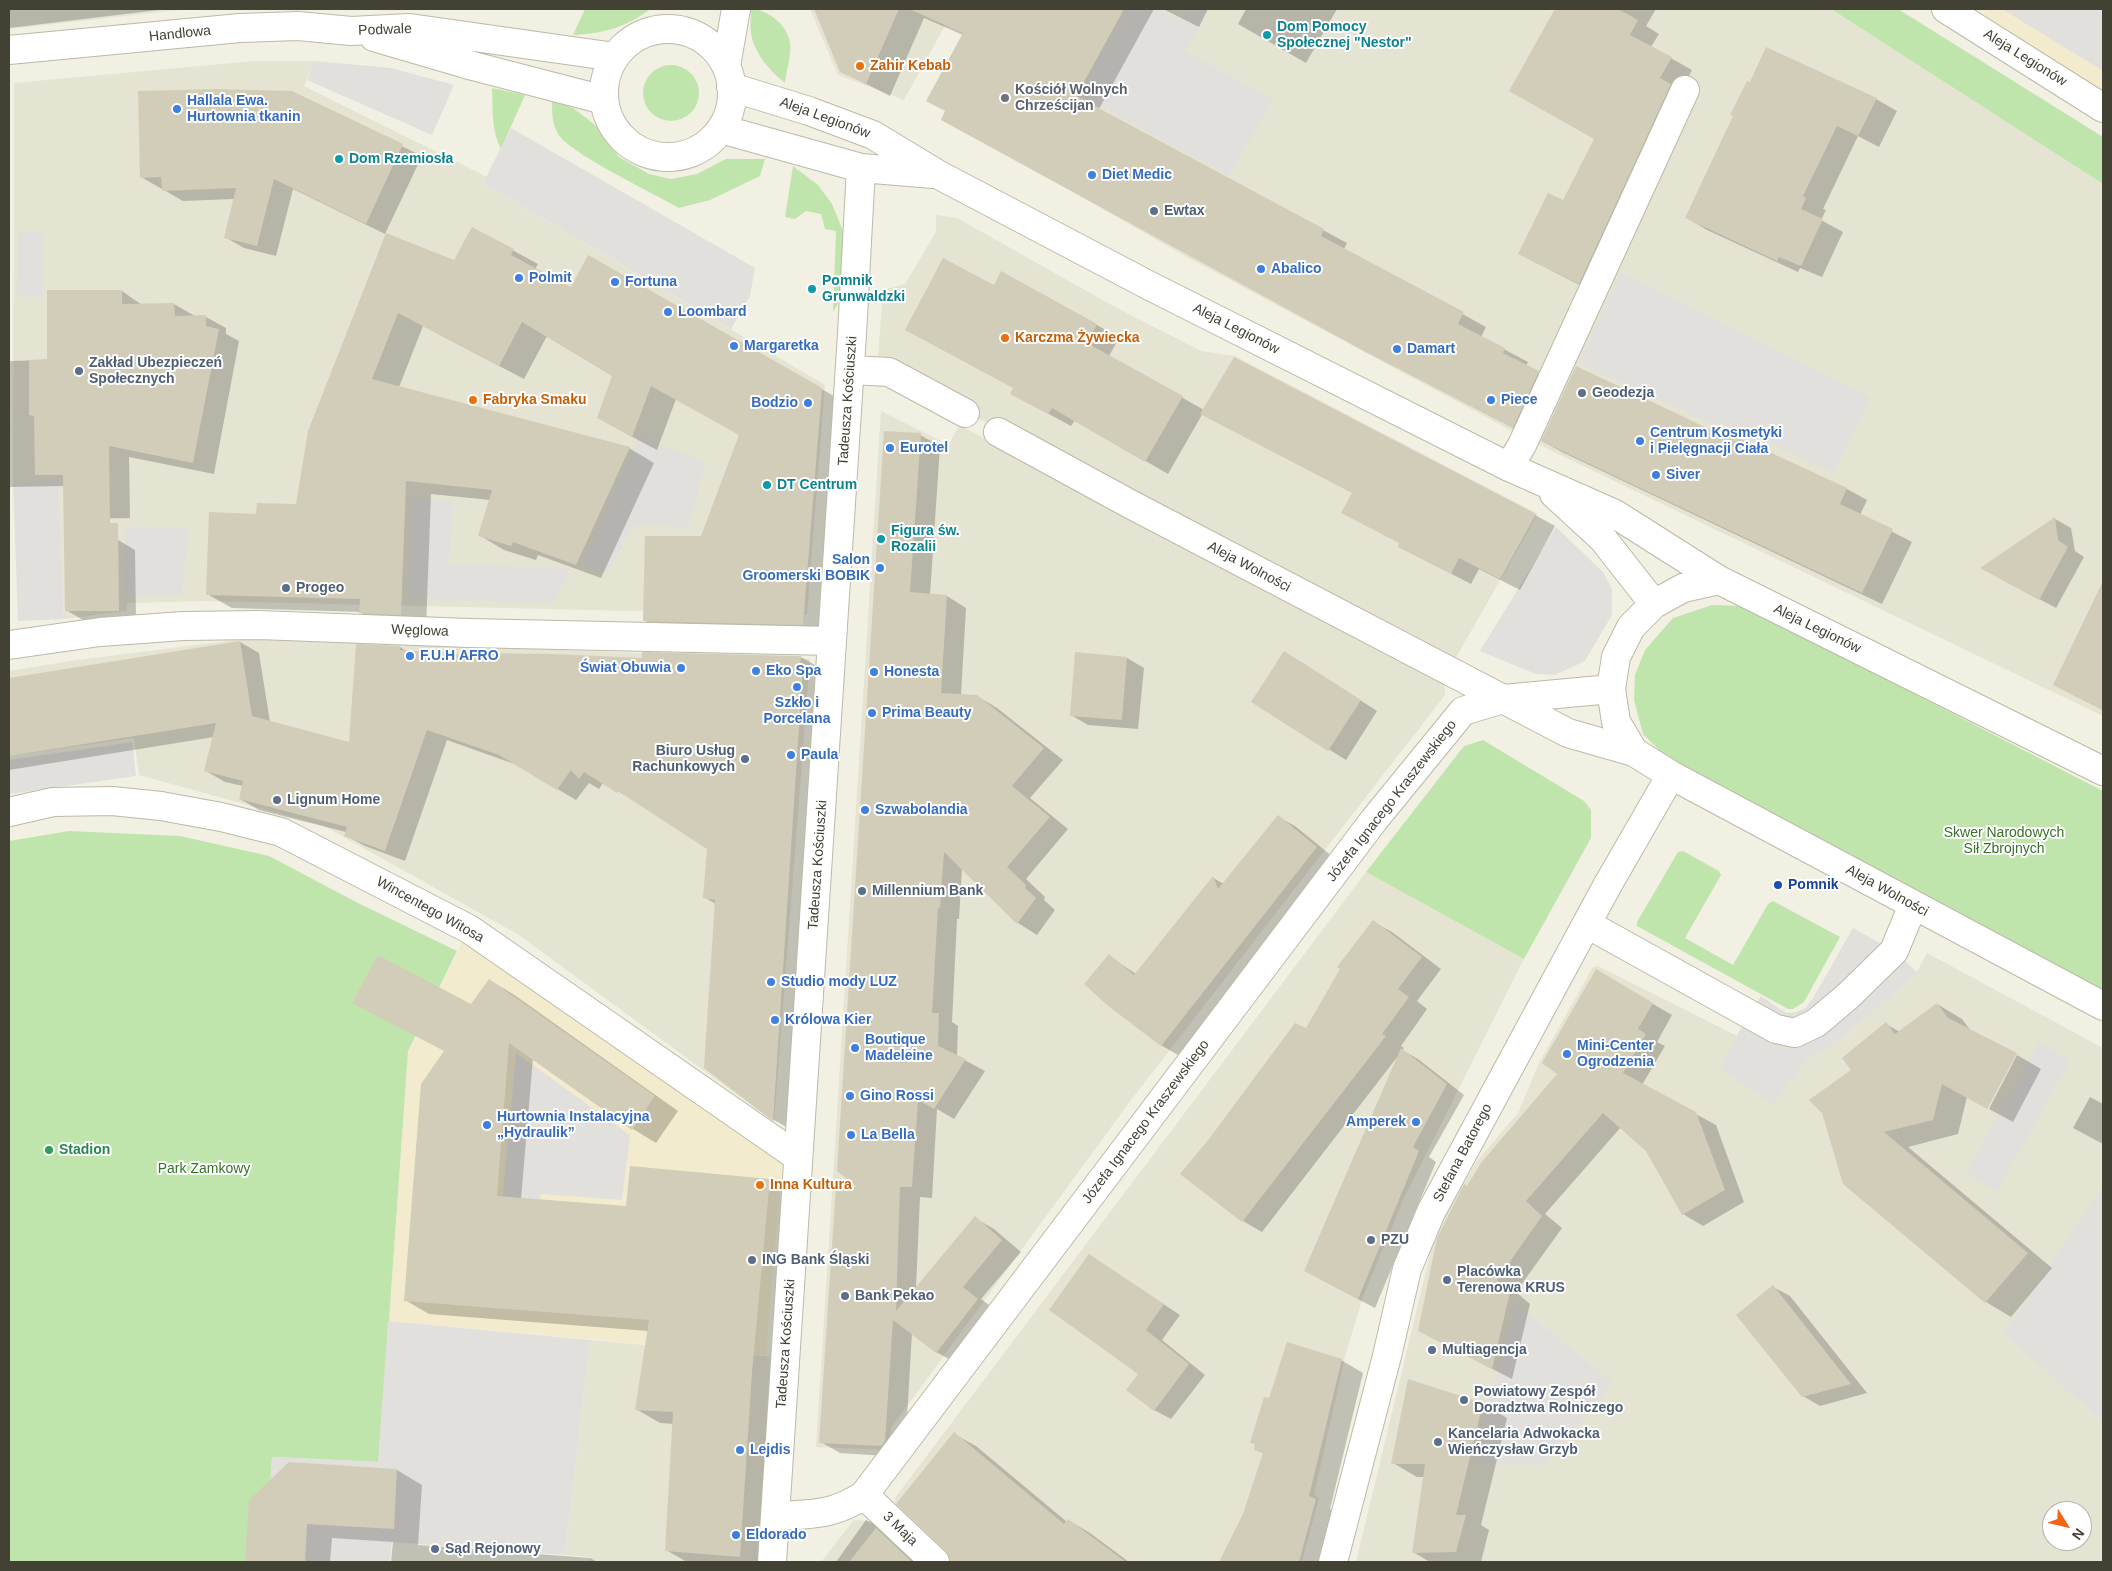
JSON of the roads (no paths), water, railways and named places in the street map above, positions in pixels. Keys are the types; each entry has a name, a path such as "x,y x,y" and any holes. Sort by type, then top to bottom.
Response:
{"street":[{"path":"664,30 685,9"},
{"path":"729,76 714,48 696,35 674,29 652,31 631,40 615,56 606,78 604,100 610,122 623,139 642,152 663,157 685,155 705,145 721,129 730,109 729,76 736,9"},
{"name":"Aleja Legionów","path":"1946,9 2103,108"},
{"name":"Handlowa","path":"9,50 240,28 298,26 351,30"},
{"name":"Podwale","path":"351,30 410,28 615,56"},
{"name":"Podwale","path":"351,30 473,66 604,100"},
{"name":"Aleja Legionów","path":"729,76 809,111 873,135 939,175 1148,285 1509,467 1615,514 1719,580 2103,770"},
{"path":"1509,467 1522,445 1685,90"},
{"name":"Aleja Legionów","path":"721,129 861,168 939,175"},
{"name":"Tadeusza Kościuszki","path":"772,1562 850,370 861,168"},
{"path":"850,370 889,372 964,413"},
{"name":"Aleja Wolności","path":"998,432 1130,504 1568,733 1634,752 1671,775 2103,1006"},
{"name":"Aleja Legionów","path":"1536,478 1603,539 1654,604"},
{"path":"1634,752 1616,722 1611,689 1616,657 1631,628 1654,604 1683,588 1719,580"},
{"name":"Węglowa","path":"9,645 100,632 183,626 259,625 468,634 832,641"},
{"path":"1503,699 1611,689"},
{"name":"Józefa Ignacego Kraszewskiego","path":"775,1516 823,1514 846,1507 864,1495 1380,812 1463,710 1503,699"},
{"name":"Stefana Batorego","path":"1333,1562 1407,1269 1431,1212 1586,924 1671,775"},
{"name":"Wincentego Witosa","path":"9,812 54,802 112,801 161,806 281,832 469,929 798,1157"},
{"path":"1586,924 1776,1029 1795,1033 1816,1023 1848,996 1894,951 1913,905"},
{"name":"3 Maja","path":"864,1495 935,1562"}],"place":[{"name":"Dom Pomocy Społecznej \"Nestor\"","path":"1267,35"},
{"name":"Zahir Kebab","path":"860,66"},
{"name":"Kościół Wolnych Chrześcijan","path":"1005,98"},
{"name":"Hallala Ewa. Hurtownia tkanin","path":"177,109"},
{"name":"Dom Rzemiosła","path":"339,159"},
{"name":"Diet Medic","path":"1092,175"},
{"name":"Ewtax","path":"1154,211"},
{"name":"Abalico","path":"1261,269"},
{"name":"Polmit","path":"519,278"},
{"name":"Fortuna","path":"615,282"},
{"name":"Pomnik Grunwaldzki","path":"812,289"},
{"name":"Loombard","path":"668,312"},
{"name":"Karczma Żywiecka","path":"1005,338"},
{"name":"Margaretka","path":"734,346"},
{"name":"Damart","path":"1397,349"},
{"name":"Zakład Ubezpieczeń Społecznych","path":"79,371"},
{"name":"Geodezja","path":"1582,393"},
{"name":"Fabryka Smaku","path":"473,400"},
{"name":"Piece","path":"1491,400"},
{"name":"Bodzio","path":"808,403"},
{"name":"Centrum Kosmetyki i Pielęgnacji Ciała","path":"1640,441"},
{"name":"Eurotel","path":"890,448"},
{"name":"Siver","path":"1656,475"},
{"name":"DT Centrum","path":"767,485"},
{"name":"Figura św. Rozalii","path":"881,539"},
{"name":"Salon Groomerski BOBIK","path":"880,568"},
{"name":"Progeo","path":"286,588"},
{"name":"F.U.H AFRO","path":"410,656"},
{"name":"Świat Obuwia","path":"681,668"},
{"name":"Eko Spa","path":"756,671"},
{"name":"Honesta","path":"874,672"},
{"name":"Szkło i Porcelana","path":"797,687"},
{"name":"Prima Beauty","path":"872,713"},
{"name":"Paula","path":"791,755"},
{"name":"Biuro Usług Rachunkowych","path":"745,759"},
{"name":"Lignum Home","path":"277,800"},
{"name":"Szwabolandia","path":"865,810"},
{"name":"Pomnik","path":"1778,885"},
{"name":"Millennium Bank","path":"862,891"},
{"name":"Studio mody LUZ","path":"771,982"},
{"name":"Królowa Kier","path":"775,1020"},
{"name":"Boutique Madeleine","path":"855,1048"},
{"name":"Mini-Center Ogrodzenia","path":"1567,1054"},
{"name":"Gino Rossi","path":"850,1096"},
{"name":"Amperek","path":"1416,1122"},
{"name":"Hurtownia Instalacyjna „Hydraulik”","path":"487,1125"},
{"name":"La Bella","path":"851,1135"},
{"name":"Stadion","path":"49,1150"},
{"name":"Inna Kultura","path":"760,1185"},
{"name":"PZU","path":"1371,1240"},
{"name":"ING Bank Śląski","path":"752,1260"},
{"name":"Placówka Terenowa KRUS","path":"1447,1280"},
{"name":"Bank Pekao","path":"845,1296"},
{"name":"Multiagencja","path":"1432,1350"},
{"name":"Powiatowy Zespół Doradztwa Rolniczego","path":"1464,1400"},
{"name":"Kancelaria Adwokacka Wieńczysław Grzyb","path":"1438,1442"},
{"name":"Lejdis","path":"740,1450"},
{"name":"Eldorado","path":"736,1535"},
{"name":"Sąd Rejonowy","path":"435,1549"}],"park label":[{"name":"Skwer Narodowych Sił Zbrojnych","path":"2004,842"},
{"name":"Park Zamkowy","path":"204,1169"}]}
